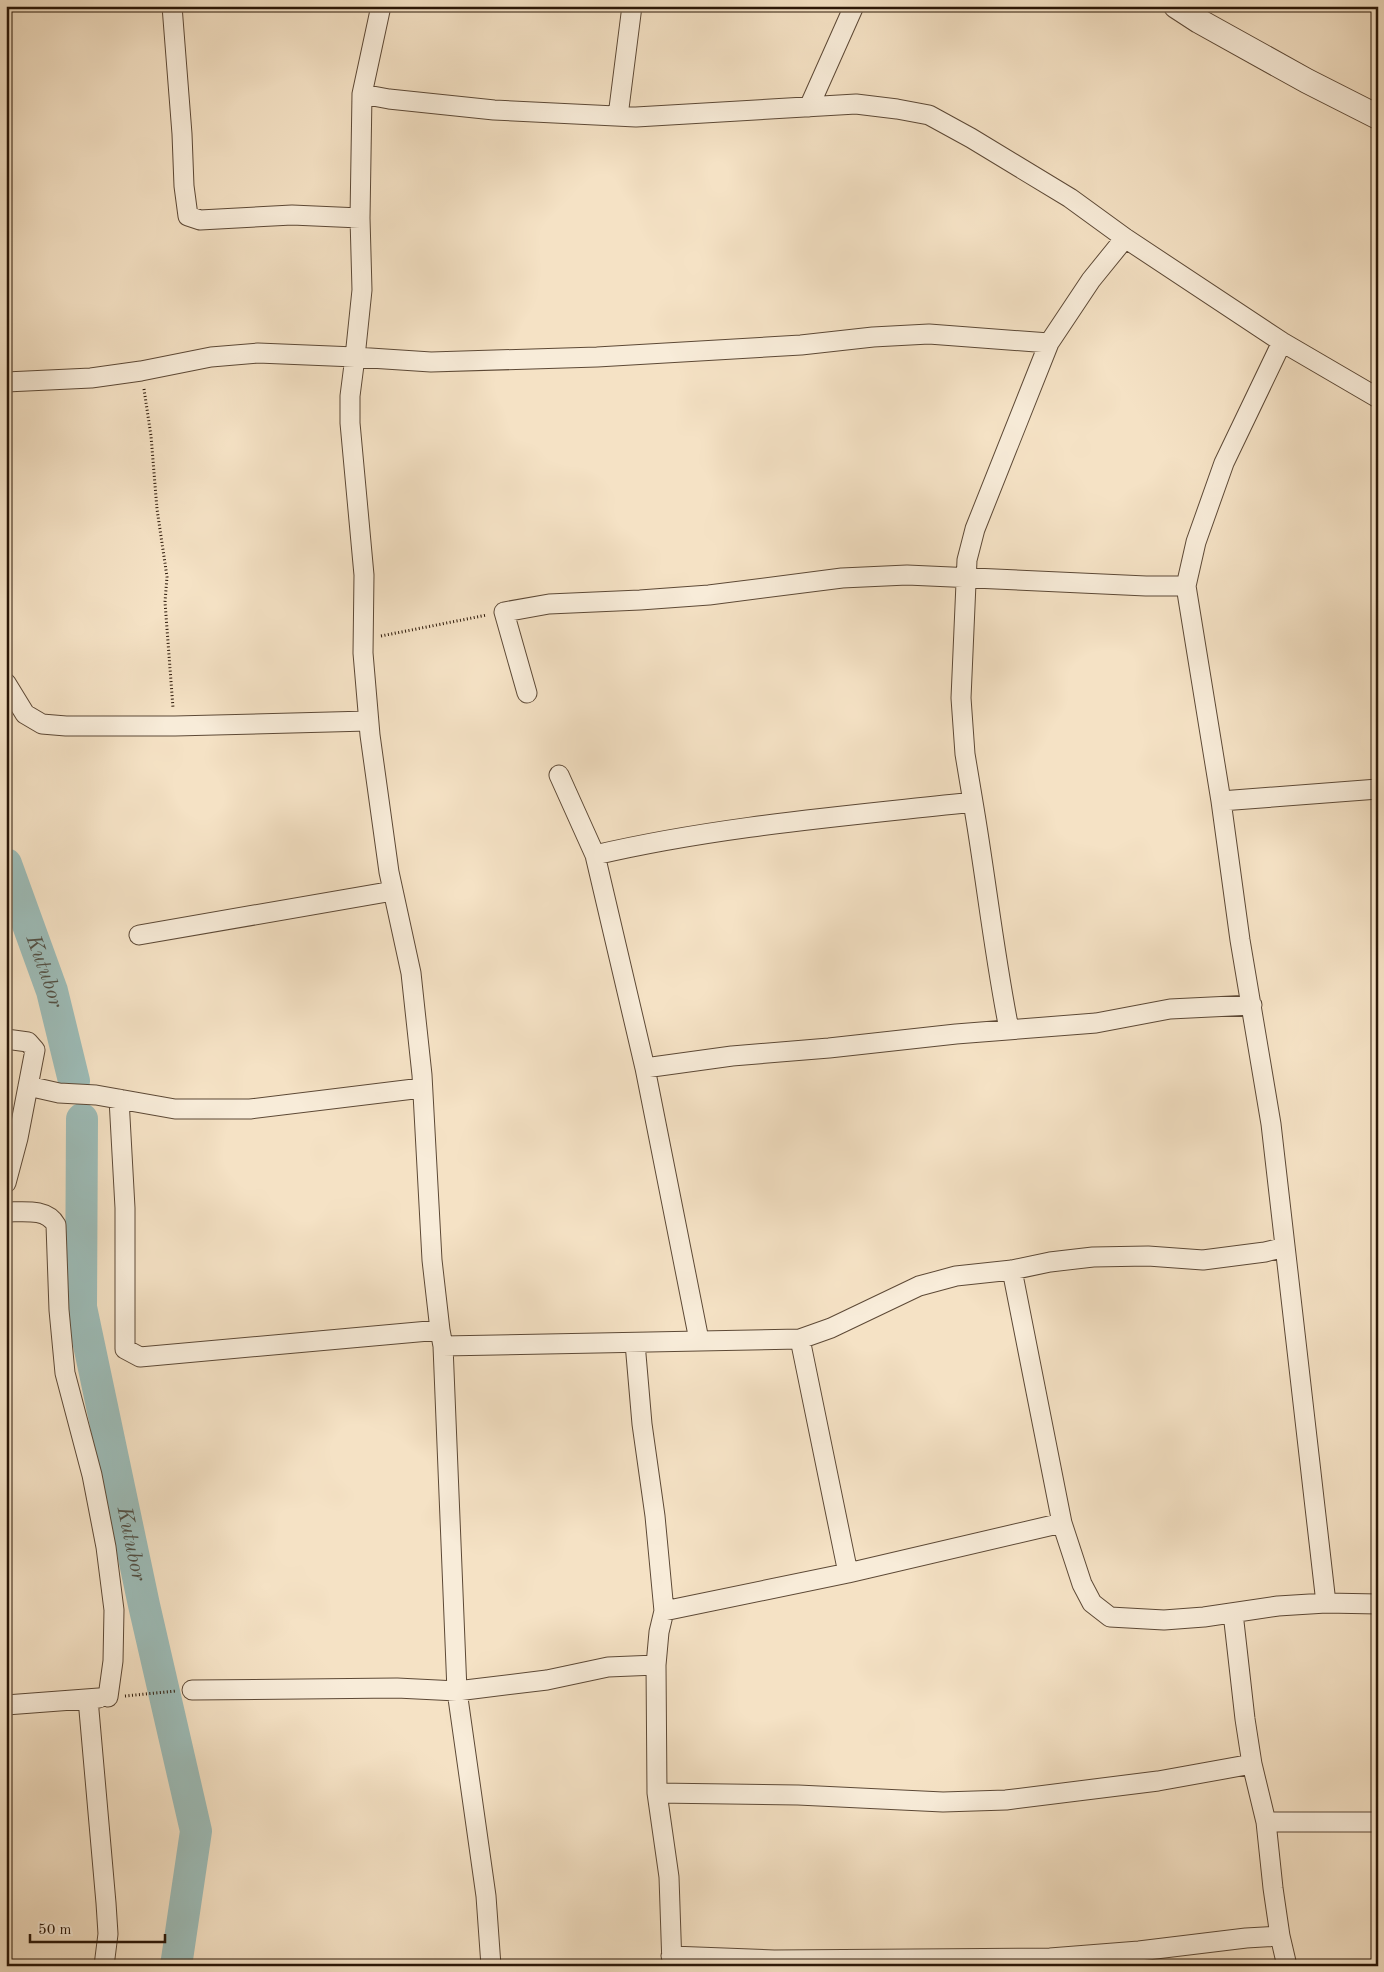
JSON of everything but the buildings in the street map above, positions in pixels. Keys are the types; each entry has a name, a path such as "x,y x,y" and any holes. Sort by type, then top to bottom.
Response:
{"street":[{"path":"172,6 184,186 188,216 200,220 292,216 360,218"},
{"path":"381,6 362,94 360,218 362,290 350,396 350,423 364,575 363,640 368,721 377,795 393,891 411,973 422,1088 431,1251 441,1338 457,1690 486,1896 492,1966"},
{"path":"618,116 632,6"},
{"path":"809,107 854,6"},
{"path":"1176,6 1308,81 1378,117"},
{"path":"362,94 407,102 494,110 618,116 856,104 897,109 929,116 971,138 1070,198 1125,238 1282,342 1323,364 1378,398"},
{"path":"1009,1029 965,754 961,698 967,560 975,529 1049,343 1091,280 1125,238"},
{"path":"6,382 91,378 141,371 211,357 258,353 431,362 597,357 801,346 873,337 929,334 1049,343"},
{"path":"1282,342 1224,464 1196,542 1186,586 1221,801 1240,940 1271,1124 1326,1603"},
{"path":"527,693 504,612 549,604 709,595 842,578 907,575 1146,586 1186,586"},
{"path":"6,683 25,714 42,724 66,726 175,726 368,721"},
{"path":"559,775 595,855 645,1068 699,1340"},
{"path":"1221,801 1378,789"},
{"path":"595,855 652,842 716,832 856,814 973,802"},
{"path":"139,935 393,891"},
{"path":"645,1068 732,1056 838,1048 1009,1029 1096,1023 1170,1009 1252,1005"},
{"path":"6,1039 28,1042 35,1050 18,1138 6,1183"},
{"path":"28,1086 59,1093 96,1095 175,1109 250,1110 422,1088"},
{"path":"119,1099 125,1208 125,1349 140,1357 441,1338 635,1343 800,1339 831,1328 919,1286 956,1276 1012,1270 1050,1262 1093,1257 1148,1256 1203,1260 1265,1252 1285,1247"},
{"path":"6,1212 46,1213 53,1218 56,1225 59,1310 65,1373 92,1475 106,1547 114,1610 114,1696 6,1705"},
{"path":"1012,1270 1062,1523 1082,1584 1092,1603 1110,1616 1164,1620 1278,1606 1326,1603 1378,1604"},
{"path":"800,1339 848,1573"},
{"path":"635,1343 642,1424 655,1516 664,1611 659,1632 656,1665 657,1793 669,1877 672,1961 1050,1958 1140,1951 1246,1938 1280,1936"},
{"path":"664,1611 848,1573 1062,1523"},
{"path":"1233,1613 1240,1684 1252,1764 1266,1822 1273,1888 1280,1936 1287,1966"},
{"path":"192,1690 397,1688 457,1690 547,1680 608,1668 656,1665"},
{"path":"88,1699 108,1934 104,1966"},
{"path":"657,1793 798,1795 943,1802 1006,1800 1158,1781 1252,1764"},
{"path":"1266,1822 1378,1822"}],"path":[{"path":"141,371 152,436 157,509 167,577 165,602 175,726"},
{"path":"363,640 504,612"},
{"path":"114,1696 192,1690"}],"waterway":[{"name":"Kutubor","path":"6,864 52,991 74,1081"},
{"name":"Kutubor","path":"82,1119 81,1307 144,1605 196,1831 176,1966"}]}
